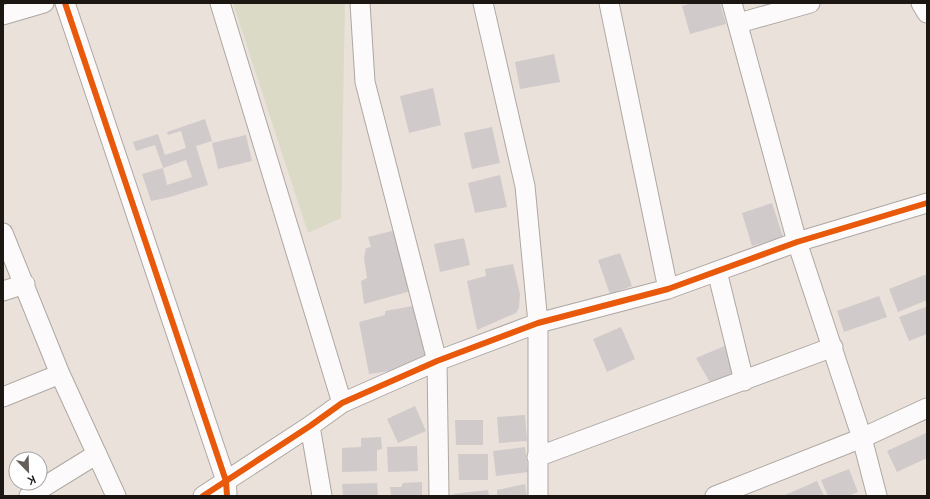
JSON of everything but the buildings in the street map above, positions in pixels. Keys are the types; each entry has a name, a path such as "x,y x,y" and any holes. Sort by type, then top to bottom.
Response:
{"street":[{"path":"3,15 44,3"},
{"path":"65,3 227,488"},
{"path":"220,3 342,403"},
{"path":"360,3 365,82 437,361 439,496"},
{"path":"483,3 525,186 538,324 538,496"},
{"path":"609,3 668,289"},
{"path":"732,3 739,23 797,242 862,438 876,496"},
{"path":"739,23 810,3"},
{"path":"921,3 927,13"},
{"path":"203,496 227,488 342,403 437,361 538,324 668,289 797,242 926,206"},
{"path":"3,233 25,284 60,374 116,496"},
{"path":"716,271 744,381"},
{"path":"3,292 25,284"},
{"path":"537,457 833,347"},
{"path":"3,397 60,374"},
{"path":"715,496 862,438 927,408"},
{"path":"310,426 322,496"},
{"path":"29,496 98,454"}],"green space":[{"path":"233,3 345,3 341,218 308,233"}],"cycle path":[{"path":"65,3 226,481 227,496"},
{"path":"203,496 310,426 342,403 437,361 538,323 668,289 797,242 927,203"}]}
